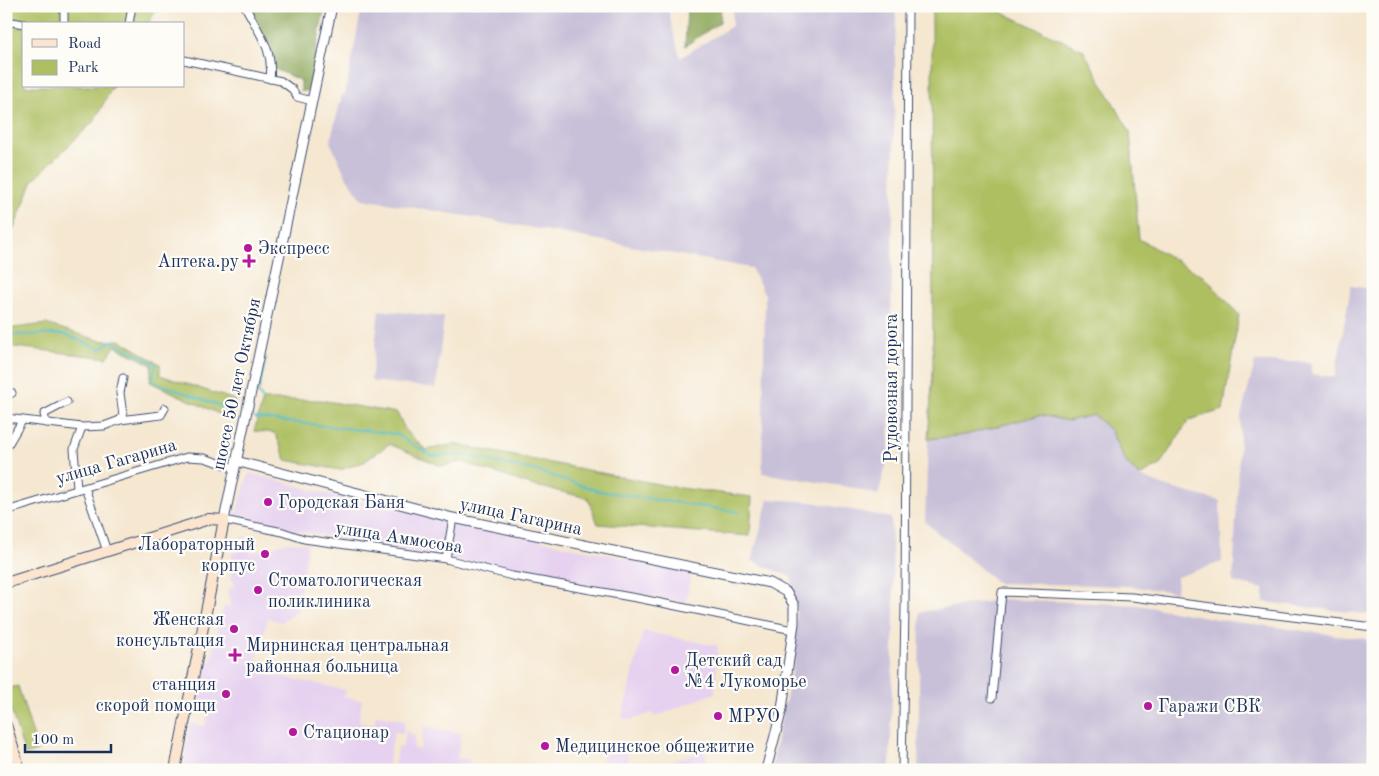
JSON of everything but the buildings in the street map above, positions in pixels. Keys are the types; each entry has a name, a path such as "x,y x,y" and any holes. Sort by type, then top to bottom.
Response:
{"main road":[{"name":"улица Аммосова","path":"6,583 209,519 224,520"},
{"name":"шоссе 50 лет Октября","path":"175,770 224,520"},
{"path":"6,725 20,770"}],"street":[{"path":"64,6 64,22"},
{"path":"130,22 132,6"},
{"path":"245,6 269,50 272,64 270,79"},
{"name":"шоссе 50 лет Октября","path":"224,520 332,6"},
{"name":"Рудовозная дорога","path":"902,770 906,608 908,6"},
{"path":"6,21 22,24"},
{"path":"185,60 270,79 288,85 297,97 312,102"},
{"path":"120,420 122,415 120,393 123,378"},
{"path":"46,423 44,414 67,402"},
{"path":"6,418 82,427 104,426 120,420 161,415 165,408"},
{"path":"6,448 22,421"},
{"path":"82,427 74,449 81,488 107,551"},
{"name":"улица Гагарина","path":"6,511 187,457 204,458 453,518 770,583 786,592 794,605 793,630"},
{"path":"446,559 453,518"},
{"name":"улица Аммосова","path":"224,520 284,532 304,539 446,559 512,576 653,601 793,630"},
{"path":"992,698 1002,592 1132,597 1373,627"},
{"path":"766,770 782,709 793,630"}],"shaded area":[{"path":"362,6 667,6 680,58 732,26 733,6 896,6 889,454 878,495 854,488 762,473 765,295 751,268 484,219 362,199 347,178 330,142 342,95 345,95"},
{"path":"1351,286 1373,289 1373,615 1264,602 1263,589 1233,582 1241,416 1255,362 1311,362 1311,374 1335,377"},
{"path":"379,310 444,317 436,388 371,381"},
{"path":"1040,415 1068,421 1094,415 1110,430 1125,461 1139,476 1167,487 1220,501 1222,562 1177,577 1176,592 1127,586 998,583 925,522 928,439 965,435"},
{"path":"249,473 327,494 691,573 686,603 234,519"},
{"path":"768,499 812,502 891,518 894,612 890,770 772,770 794,663 797,609 791,577 752,561"},
{"name":"Мирнинская центральная районная больница","path":"246,536 251,553 288,542 308,543 297,610 282,622 268,618 254,671 346,690 344,697 362,700 359,722 374,725 376,715 405,720 403,733 394,732 388,765 394,766 397,748 402,748 407,730 409,730 409,734 415,735 413,749 420,750 424,726 461,733 457,758 470,760 468,770 183,770 190,723 205,726 210,702 196,699 205,661 211,662 214,649 212,641 219,637 215,623 223,619 221,617 223,608 231,605 227,590 234,587 230,572 236,570 231,554 239,551 236,539"},
{"path":"1005,599 1138,605 1229,621 1373,640 1373,770 918,770 920,612"},
{"name":"Детский сад №4 Лукоморье","path":"643,631 718,646 715,693 655,717 651,713 632,720 622,718"},
{"path":"624,748 632,770 606,770 602,756"},
{"path":"704,751 710,770 646,770"}],"green space":[{"path":"6,6 157,6 149,22 22,22 22,88 112,88 94,121 33,180 14,228 6,238"},
{"path":"248,6 325,6 308,91 301,91 301,81 275,69 273,54"},
{"path":"681,6 721,6 720,22 685,46 687,9"},
{"path":"932,6 988,6 1083,50 1130,132 1139,239 1206,278 1239,315 1223,410 1189,420 1159,466 1139,476 1125,461 1110,430 1094,415 1068,421 1040,415 965,435 928,439 933,371"},
{"path":"46,324 101,341 120,340 160,364 160,375 235,400 232,420 150,382 152,365 115,346 107,358 6,346 6,329"},
{"path":"263,400 320,400 397,413 406,431 426,450 454,444 673,487 752,497 750,536 598,524 588,498 531,485 462,462 441,466 389,444 364,462 340,470 286,460 275,433 254,431"},
{"path":"18,686 38,751 25,755 6,694 6,689"}],"waterway":[{"path":"6,335 64,334 101,349 111,341 156,364 152,381 231,410"},
{"path":"263,400 258,393 266,357"},
{"path":"255,418 396,434 432,456 462,455 537,471 599,491 739,512"}],"place":[{"name":"Экспресс","path":"248,248"},
{"name":"Аптека.ру","path":"249,261"},
{"name":"Городская Баня","path":"268,502"},
{"name":"Лабораторный корпус","path":"265,554"},
{"name":"Стоматологическая поликлиника","path":"258,590"},
{"name":"Женская консультация","path":"234,629"},
{"name":"Мирнинская центральная районная больница","path":"235,655"},
{"name":"Детский сад №4 Лукоморье","path":"675,670"},
{"name":"станция скорой помощи","path":"226,694"},
{"name":"Гаражи СВК","path":"1148,706"},
{"name":"МРУО","path":"718,716"},
{"name":"Стационар","path":"293,732"},
{"name":"Медицинское общежитие","path":"545,746"}]}
